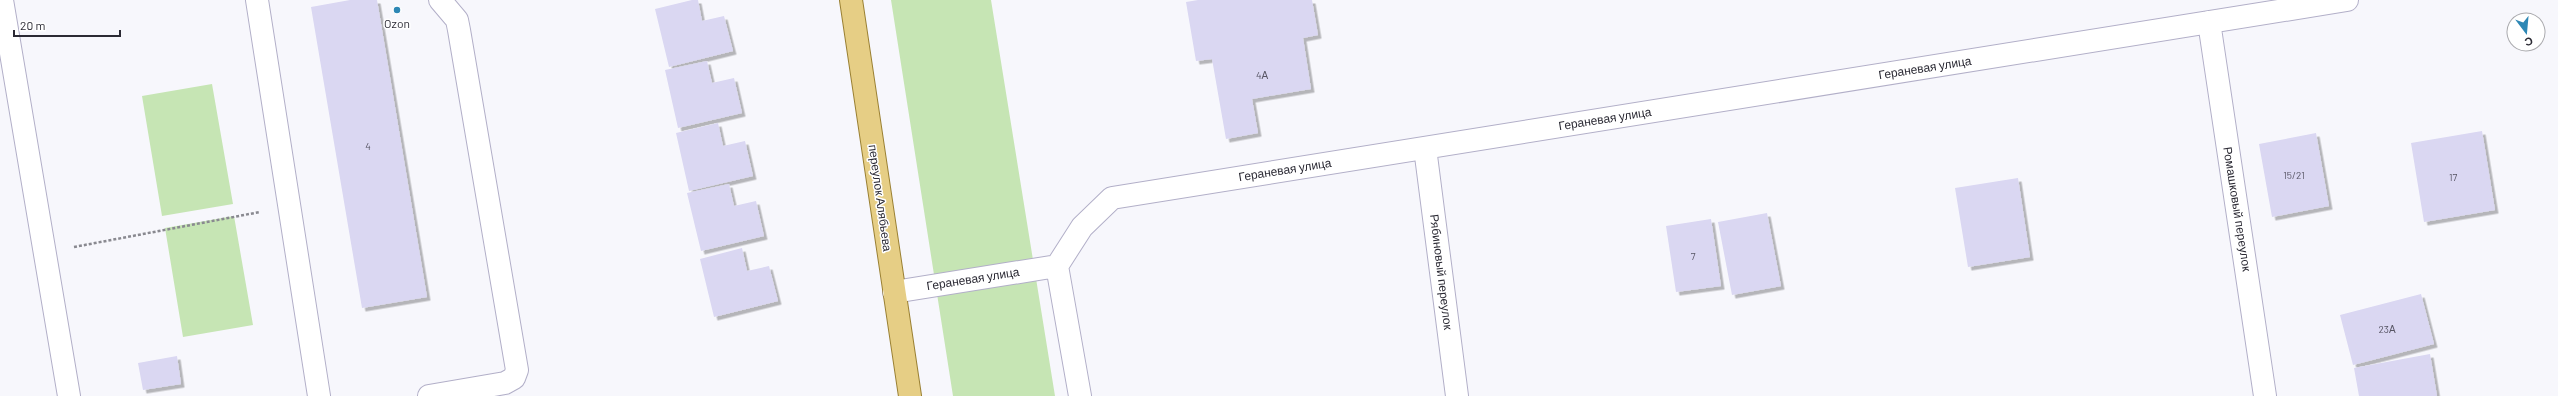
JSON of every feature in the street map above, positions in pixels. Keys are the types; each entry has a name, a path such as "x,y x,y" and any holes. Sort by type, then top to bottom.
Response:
{"main road":[{"name":"переулок Алябьева","path":"851,0 910,396"}],"lane":[{"path":"257,0 319,396"},
{"path":"429,396 505,383 514,378 517,370 459,30 456,20 440,0"},
{"name":"Гераневая улица","path":"894,292 1057,266 1082,227 1112,198 2347,0"},
{"path":"8,1 69,396"},
{"name":"Ромашковый переулок","path":"2209,22 2265,396"},
{"name":"Рябиновый переулок","path":"1425,148 1457,396"},
{"path":"1057,266 1080,396"}],"path":[{"path":"46,252 289,207"}],"green space":[{"path":"891,0 991,0 1055,396 953,396"},
{"path":"212,84 233,204 162,216 142,96"},
{"path":"234,216 253,325 183,337 165,228"}],"building":[{"path":"350,0 377,0 427,297 362,308 311,7"},
{"path":"692,0 698,0 702,21 724,16 733,51 669,67 655,9"},
{"path":"1198,0 1312,0 1318,35 1303,38 1311,89 1252,99 1258,133 1226,139 1212,59 1196,61 1186,2"},
{"path":"707,61 712,83 734,78 742,113 678,128 665,70"},
{"path":"718,123 723,146 745,141 753,176 689,191 676,133"},
{"path":"2482,131 2495,210 2424,222 2411,143"},
{"path":"2316,133 2329,206 2272,217 2259,144"},
{"path":"2018,178 2030,257 1968,267 1955,188"},
{"path":"729,184 734,206 756,201 764,236 701,251 687,193"},
{"path":"1767,213 1781,286 1732,295 1718,222"},
{"path":"1711,219 1721,286 1676,292 1666,226"},
{"path":"742,248 747,271 769,266 778,301 714,317 700,259"},
{"path":"2421,294 2434,344 2353,365 2340,315"},
{"path":"2430,354 2437,396 2359,396 2354,368"},
{"path":"177,356 181,384 143,390 138,363"}],"place":[{"name":"Ozon","path":"397,10"}]}
